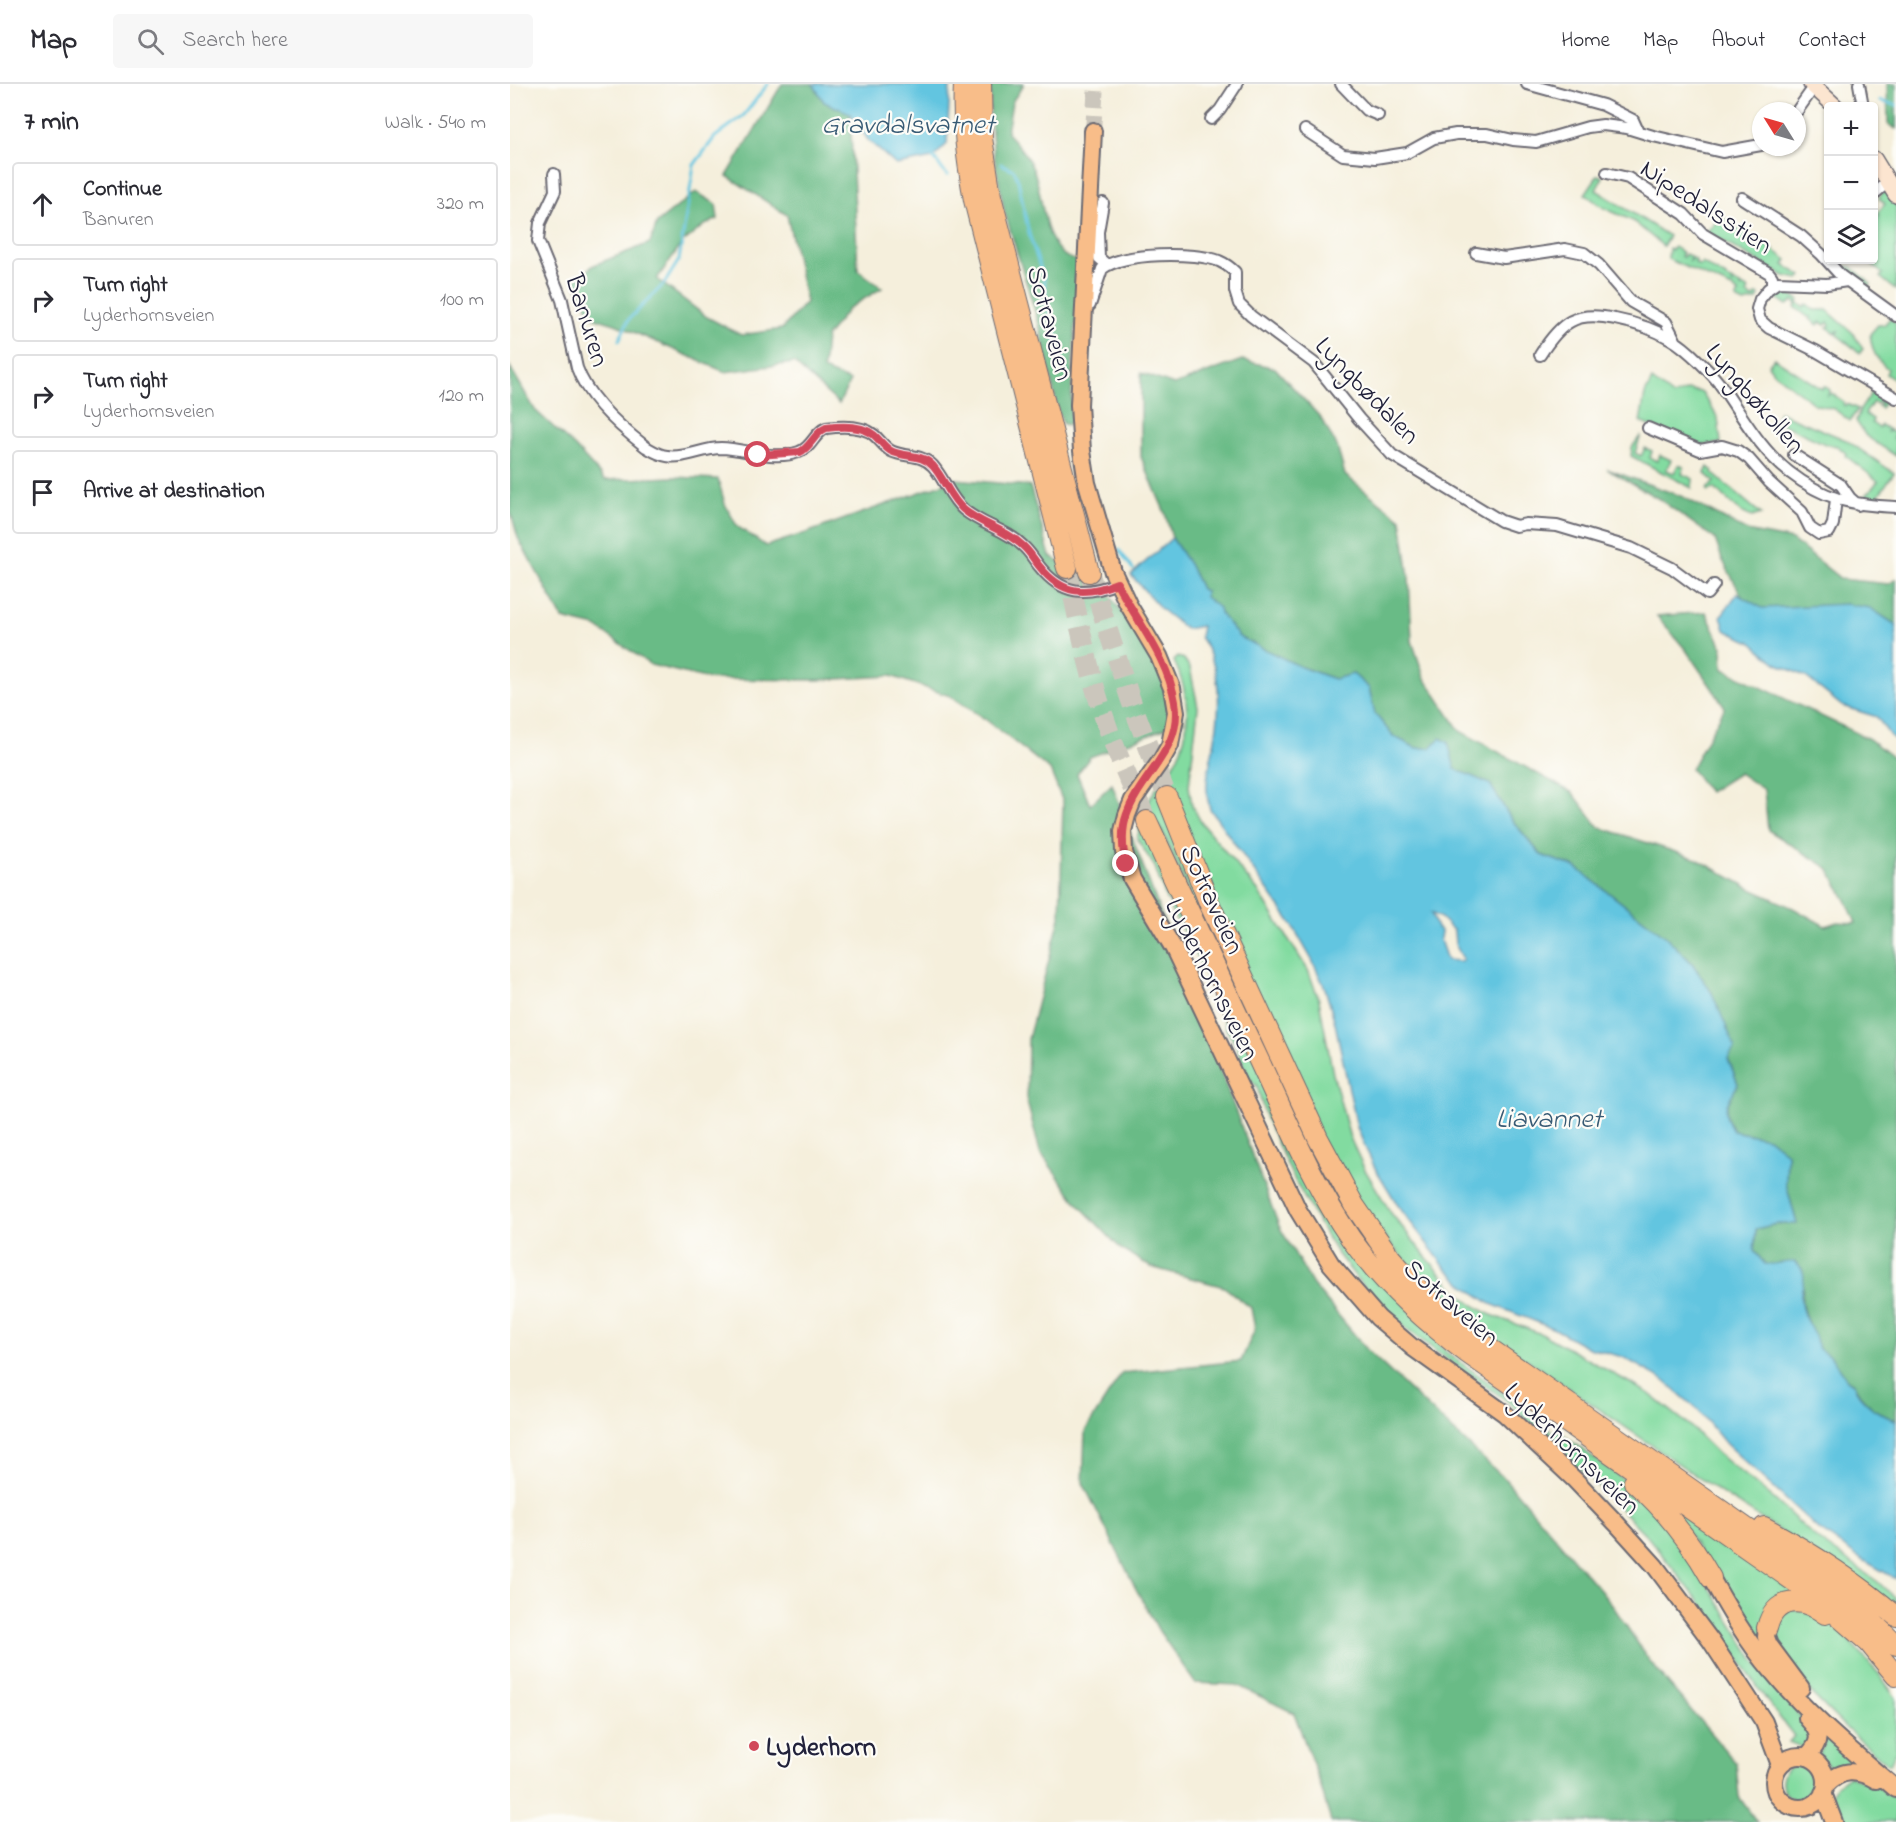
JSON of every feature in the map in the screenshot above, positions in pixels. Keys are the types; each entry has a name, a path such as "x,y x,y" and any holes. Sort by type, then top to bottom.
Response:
{"highway":[{"name":"Sotraveien","path":"964,84 964,133 974,200 1067,568"},
{"name":"Sotraveien","path":"981,84 982,138 991,195 1089,572"},
{"name":"Sotraveien","path":"1167,798 1210,905 1338,1179 1367,1227 1411,1281 1454,1321 1509,1364 1825,1583 1864,1614 1896,1645"},
{"name":"Sotraveien","path":"1147,821 1301,1149 1351,1239 1376,1270 1420,1316 1467,1353 1815,1596 1869,1643 1896,1677"},
{"path":"1522,1393 1562,1428 1648,1494 1689,1541 1711,1578"},
{"path":"1628,1445 1817,1557 1849,1578 1894,1615"},
{"path":"1767,1628 1772,1614 1782,1605 1796,1602 1813,1606 1844,1629 1878,1664 1896,1677"}],"main road":[{"name":"Lyderhornsveien","path":"1093,131 1093,232 1084,305 1079,405 1082,451 1094,508 1117,583 1159,656 1172,688 1176,712 1174,733 1170,744 1133,800 1127,815 1123,839 1126,864 1132,879 1174,949 1298,1210 1331,1264 1378,1318 1420,1353 1504,1413 1575,1480 1655,1566 1692,1614 1764,1722 1780,1766"},
{"path":"1711,1578 1739,1625 1817,1731 1816,1747 1801,1756 1785,1761 1780,1766 1775,1777 1776,1790 1779,1795 1788,1804 1806,1807 1816,1802 1824,1789 1842,1772 1856,1772 1875,1779 1896,1794"},
{"path":"1767,1628 1766,1637 1769,1645 1803,1691 1850,1738 1896,1777"},
{"path":"1772,1672 1825,1727 1896,1789"},
{"name":"Lyderhornsveien","path":"1764,1722 1801,1756"},
{"path":"1801,1756 1817,1762 1824,1772 1824,1789 1834,1822"},
{"path":"1806,1807 1825,1822"}],"street":[{"path":"1211,119 1220,110 1237,84"},
{"path":"1341,84 1366,110 1378,115"},
{"path":"1527,84 1603,105 1633,120 1638,131"},
{"path":"1859,84 1862,102"},
{"path":"1802,102 1812,86 1830,102"},
{"path":"1305,130 1343,155 1375,158 1407,153 1427,141 1456,134 1487,134 1536,142 1595,125 1615,126 1722,152 1752,147"},
{"path":"1878,166 1892,189"},
{"name":"Nipedalsstien","path":"1607,173 1629,178 1684,214 1703,234 1769,273 1773,285"},
{"name":"Banuren","path":"554,174 555,191 540,223 538,241 562,300 580,377 600,403 646,447 670,457 722,448 758,455 795,453 805,450 820,430 826,428 866,430 892,452 927,460 964,510 1023,545 1055,583 1072,590 1085,592 1117,583"},
{"path":"1742,198 1801,236 1847,281 1896,316"},
{"path":"1084,305 1090,305 1100,273 1107,265 1099,258 1093,232 1103,203"},
{"name":"Lyngbøkollen","path":"1476,253 1504,258 1565,249 1584,253 1599,265 1631,302 1666,322 1676,342"},
{"name":"Lyngbødalen","path":"1107,265 1132,258 1182,256 1211,259 1229,266 1236,276 1235,291 1239,304 1251,316 1314,363 1392,455 1492,516 1511,525 1546,524 1573,529 1631,548 1672,568 1707,594 1714,585"},
{"name":"Nipedalsstien","path":"1847,281 1827,284 1784,282 1773,285 1764,294 1757,309 1760,320 1896,399"},
{"name":"Lyngbøkollen","path":"1540,354 1552,335 1577,318 1610,318 1645,327 1676,342 1718,381 1756,438 1780,464 1800,480 1836,499 1859,505 1896,507"},
{"name":"Lyngbøkollen","path":"1648,428 1700,450 1722,446 1738,451 1802,512 1815,533 1829,532 1833,524 1836,499"},
{"name":"Lyngbøkollen","path":"1794,455 1841,485 1850,498 1859,505"}],"green space":[{"path":"782,84 813,84 824,102 850,113 858,270 882,288 849,308 826,337 823,370 850,381 839,404 794,363 725,372 615,324 592,317 574,280 594,265 650,243 657,223 696,192 716,204 718,219 705,225 682,243 657,279 707,317 741,335 782,329 806,302 787,215 727,176"},
{"path":"991,84 1024,84 1012,102 1007,133 1019,146 1034,171 1044,217 1053,241 1067,257 1080,261 1071,420 1068,425 1063,424 1058,411 1039,324 1004,210 994,155 990,113"},
{"path":"1887,84 1896,84 1896,129 1888,124"},
{"path":"1598,175 1603,177 1596,190 1669,236 1663,246 1633,221 1604,208 1585,194"},
{"path":"1883,191 1889,192 1896,203 1896,290 1880,277 1883,274 1870,264 1878,264 1878,212 1885,204 1879,198"},
{"path":"1722,217 1729,222 1728,227 1731,224 1756,241 1752,247 1754,248 1760,240 1787,260 1784,265 1802,276 1799,279 1784,276 1706,232"},
{"path":"1674,247 1683,253 1681,256 1686,254 1691,257 1690,261 1693,258 1700,266 1702,263 1733,281 1732,285 1734,282 1749,290 1747,294 1753,298 1759,295 1757,300 1744,303 1736,299 1739,294 1732,288 1668,259 1669,248 1672,250"},
{"path":"1846,266 1852,267 1871,284 1866,290 1841,270"},
{"path":"1782,290 1799,300 1798,303 1804,307 1807,304 1814,310 1827,310 1853,333 1863,349 1860,353 1836,334 1839,330 1835,333 1827,327 1830,326 1828,322 1825,325 1820,322 1818,325 1810,319 1811,317 1795,307 1797,304 1793,301 1787,305 1776,297"},
{"path":"1890,318 1896,323 1896,381 1886,374 1888,369 1875,354 1870,334 1878,325 1884,325"},
{"path":"1774,358 1822,389 1824,386 1830,390 1828,395 1831,393 1844,402 1845,406 1847,404 1858,409 1850,421 1834,409 1814,404 1773,372 1768,365"},
{"path":"1242,360 1275,368 1320,417 1337,446 1345,475 1401,519 1409,577 1412,641 1424,677 1460,731 1573,793 1599,827 1697,859 1825,926 1837,922 1856,923 1828,868 1768,830 1764,790 1739,773 1709,792 1691,769 1725,707 1686,650 1657,616 1706,612 1722,647 1723,669 1869,739 1896,760 1896,1420 1877,1411 1866,1401 1831,1357 1819,1349 1803,1310 1803,1279 1795,1263 1765,1265 1754,1250 1756,1229 1776,1224 1797,1224 1786,1184 1787,1153 1768,1138 1733,1131 1729,1124 1727,1107 1738,1084 1728,1058 1712,993 1692,963 1665,936 1575,867 1541,855 1511,819 1490,784 1455,769 1432,749 1416,748 1393,736 1375,714 1369,688 1353,674 1334,679 1301,667 1239,637 1205,597 1189,564 1172,538 1165,513 1141,457 1141,373 1174,385"},
{"path":"510,367 535,410 575,447 605,480 673,477 718,479 725,504 737,526 766,546 956,479 1030,486 1050,556 1108,593 1159,663 1184,721 1090,757 1077,774 1090,805 1112,784 1279,1226 1313,1285 1369,1352 1506,1480 1611,1603 1651,1663 1736,1763 1739,1797 1757,1822 1331,1822 1319,1780 1294,1713 1237,1685 1195,1683 1159,1631 1083,1483 1085,1431 1122,1373 1241,1361 1255,1329 1251,1308 1224,1287 1151,1267 1121,1249 1078,1204 1040,1152 1027,1102 1028,1039 1060,918 1063,802 1050,770 985,719 950,696 891,676 818,680 709,679 651,665 596,627 563,619 518,538 510,510"},
{"path":"1652,380 1673,396 1688,390 1702,392 1718,418 1721,443 1697,446 1640,422 1645,394"},
{"path":"1874,389 1888,398 1881,408 1878,406 1881,403 1879,401 1876,404 1873,402 1865,414 1873,419 1872,423 1879,428 1881,425 1888,429 1887,433 1889,430 1896,434 1893,439 1896,437 1896,456 1866,436 1856,421 1860,410"},
{"path":"1779,412 1846,440 1894,473 1876,499 1864,498 1878,481 1837,446 1825,444 1780,423 1778,427 1773,425"},
{"path":"1641,435 1635,453 1641,456 1645,448 1652,451 1650,458 1657,461 1660,455 1671,460 1666,470 1674,473 1678,465 1684,467 1682,474 1693,479 1692,488 1631,456 1632,447"},
{"path":"1708,467 1713,471 1712,473 1761,514 1752,517 1741,512 1714,488 1709,491 1707,489 1714,482 1705,473"},
{"path":"1607,469 1683,497 1747,531 1792,540 1841,579 1889,584 1896,579 1896,633 1753,617 1722,559 1715,539 1659,499"},
{"path":"1178,657 1184,659 1190,668 1198,707 1189,786 1192,805 1201,822 1258,891 1308,970 1319,1000 1333,1074 1350,1138 1365,1170 1391,1213 1457,1292 1472,1304 1489,1314 1544,1335 1648,1393 1689,1425 1718,1454 1775,1500 1817,1539 1878,1582 1896,1599 1896,1606 1718,1491 1466,1320 1411,1267 1317,1149 1462,1341 1370,1253 1325,1182 1158,825 1317,1200 1446,1352 1508,1396 1554,1433 1557,1431 1627,1482 1670,1524 1757,1664 1809,1727 1812,1733 1807,1746 1801,1747 1789,1742 1794,1736 1767,1701 1703,1606 1647,1536 1593,1481 1506,1400 1446,1359 1397,1321 1359,1281 1337,1253 1315,1217 1266,1119 1257,1086 1246,1076 1237,1046 1226,1029 1223,1015 1213,1002 1213,995 1206,976 1187,937 1171,911 1155,867 1137,839 1147,805 1174,764 1185,736 1186,698 1174,661"},
{"path":"1667,1501 1800,1594 1760,1645"},
{"path":"1790,1608 1820,1616 1844,1635 1880,1675 1896,1698 1896,1751 1890,1764 1887,1764 1848,1730 1813,1695 1775,1643 1773,1626"},
{"path":"1825,1734 1858,1765 1830,1768 1819,1755"},
{"path":"1801,1763 1814,1769 1820,1782 1814,1795 1801,1801 1788,1795 1782,1782 1788,1769"},
{"path":"1849,1776 1873,1783 1896,1800 1896,1822 1842,1822 1831,1795 1836,1785"}],"water":[{"name":"Gravdalsvatnet","path":"813,84 950,84 947,144 933,158 896,165 868,140 850,113 824,102"},
{"name":"Liavannet","path":"1172,538 1189,564 1201,589 1205,591 1205,597 1219,608 1220,613 1239,637 1301,667 1334,679 1353,674 1369,688 1375,714 1393,736 1416,748 1431,748 1440,738 1448,742 1455,769 1490,784 1511,819 1541,855 1575,867 1665,936 1692,963 1712,993 1735,1047 1728,1058 1738,1084 1726,1107 1729,1124 1733,1131 1768,1138 1787,1153 1786,1184 1797,1224 1776,1224 1756,1229 1754,1251 1765,1264 1794,1262 1801,1268 1804,1278 1801,1293 1802,1307 1819,1349 1831,1357 1865,1402 1896,1420 1896,1579 1858,1557 1817,1528 1726,1444 1698,1410 1662,1379 1623,1357 1589,1348 1557,1330 1491,1304 1466,1287 1445,1267 1399,1207 1375,1168 1357,1127 1335,1023 1325,988 1312,960 1291,923 1210,809 1207,785 1219,703 1213,662 1200,637 1202,626 1186,629 1162,610 1131,575","holes":["1431,913 1441,918 1454,931 1455,944 1463,959 1460,961 1447,960 1440,940 1441,931 1437,928"]},
{"path":"1737,594 1762,608 1846,604 1870,608 1896,625 1896,740 1890,736 1877,717 1842,706 1806,677 1776,663 1751,642 1725,630 1721,616"}],"waterway":[{"path":"619,340 629,319 664,284 679,260 694,165 715,137 744,115 768,84"},
{"path":"1880,101 1896,105"},
{"path":"933,158 948,175"},
{"path":"1001,164 1014,170 1018,180 1029,234 1044,279 1046,301 1056,328 1056,342 1066,372"},
{"path":"1119,550 1133,569"}],"tunnel":[{"path":"1093,131 1096,84"},
{"path":"1067,568 1101,708 1147,821"},
{"path":"1089,572 1130,698 1167,797"}],"place":[{"name":"Lyderhorn","path":"754,1746"}],"route":[{"path":"758,455 800,452 809,446 820,430 826,428 866,430 892,452 927,460 964,510 1023,545 1055,583 1072,590 1085,592 1117,583 1159,656 1172,688 1176,712 1174,733 1170,744 1133,800 1127,815 1123,831 1126,864"}]}
